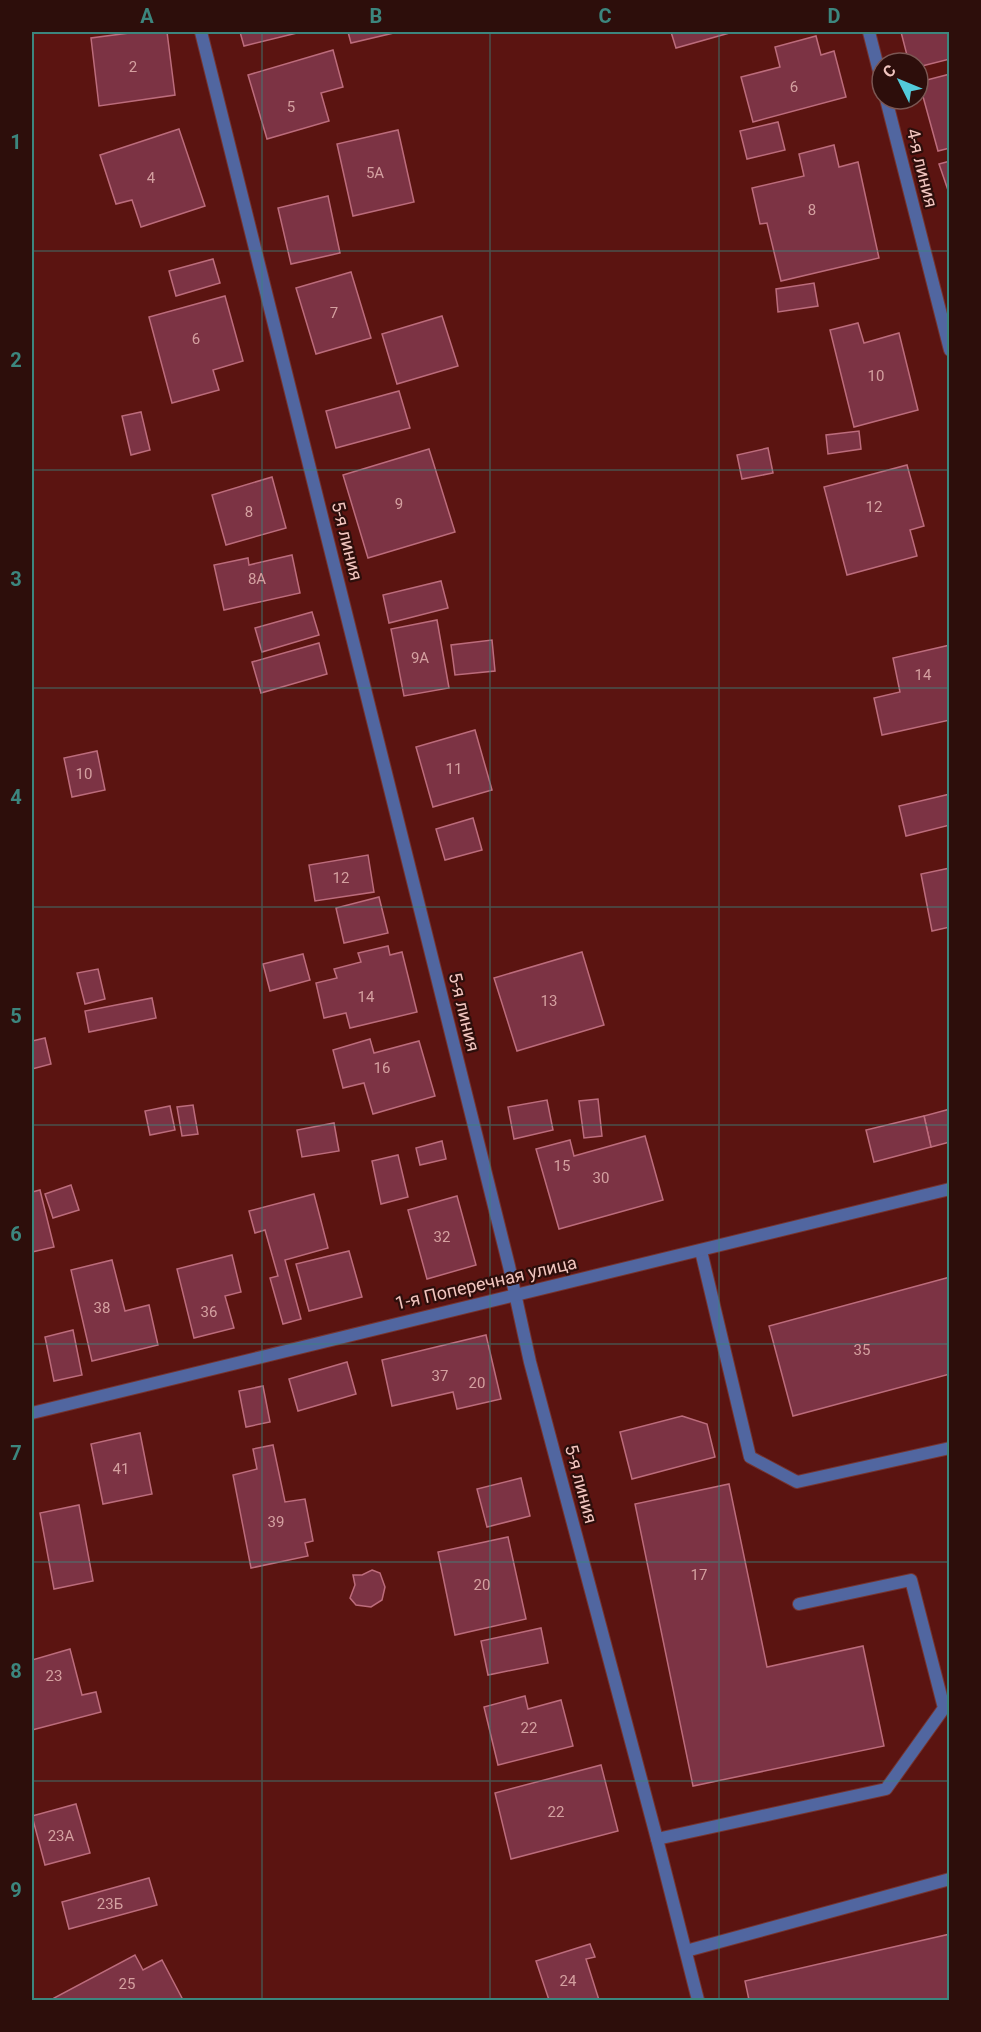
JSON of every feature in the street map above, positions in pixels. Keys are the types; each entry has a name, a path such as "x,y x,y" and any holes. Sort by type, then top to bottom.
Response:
{"street":[{"name":"5-я линия","path":"201,32 530,1362 698,2001"},
{"path":"869,32 874,51"},
{"name":"4-я линия","path":"889,111 950,350"},
{"name":"1-я Поперечная улица","path":"32,1413 950,1190"},
{"path":"701,1251 750,1457 797,1482 950,1448"},
{"path":"657,1839 886,1789 944,1708 911,1580 799,1604"},
{"path":"686,1951 950,1879"}],"building":[{"path":"137,32 167,32 175,95 99,106 91,38"},
{"path":"240,32 301,32 244,46"},
{"path":"348,32 398,32 351,43"},
{"path":"671,32 733,32 676,48"},
{"path":"901,32 950,32 950,59 930,64 930,51 906,51"},
{"path":"816,36 821,55 834,51 846,97 753,122 741,77 780,67 775,47"},
{"path":"333,50 343,87 321,93 329,121 267,139 248,75"},
{"path":"950,74 950,148 938,151 927,111 930,111 930,79"},
{"path":"778,122 785,150 747,159 740,131"},
{"path":"179,129 205,206 141,227 132,200 116,204 100,155"},
{"path":"398,130 414,202 353,216 337,144"},
{"path":"834,145 839,167 858,162 879,258 781,281 767,223 760,224 752,188 804,176 799,154"},
{"path":"950,161 950,196 939,164"},
{"path":"328,196 340,253 291,264 278,208"},
{"path":"213,259 220,283 176,296 169,271"},
{"path":"351,272 371,338 316,354 296,288"},
{"path":"814,283 818,306 778,312 776,289"},
{"path":"225,296 243,361 213,370 219,390 172,403 149,317"},
{"path":"442,316 458,366 397,384 382,334"},
{"path":"858,323 864,343 899,333 918,410 854,427 830,330"},
{"path":"399,391 410,428 336,448 326,411"},
{"path":"141,412 150,450 131,455 122,416"},
{"path":"859,431 861,449 828,454 826,435"},
{"path":"768,448 773,473 742,479 737,455"},
{"path":"429,449 455,532 368,558 343,475"},
{"path":"907,465 924,526 910,530 917,556 847,575 824,487"},
{"path":"272,477 286,528 226,545 212,495"},
{"path":"292,555 300,593 224,610 214,565 248,558 249,565"},
{"path":"441,581 448,608 389,623 383,595"},
{"path":"312,612 319,635 262,652 255,628"},
{"path":"437,620 449,688 404,696 391,629"},
{"path":"492,640 495,671 455,675 451,645"},
{"path":"319,643 327,674 261,693 252,662"},
{"path":"950,645 950,720 882,735 874,698 900,692 893,658"},
{"path":"475,730 492,790 433,807 416,747"},
{"path":"97,751 105,790 72,797 64,758"},
{"path":"950,794 950,825 906,836 899,806"},
{"path":"473,818 482,850 445,860 436,829"},
{"path":"368,855 374,892 315,901 309,865"},
{"path":"950,868 950,927 932,931 921,874"},
{"path":"379,897 388,933 344,943 336,908"},
{"path":"388,946 390,955 402,952 417,1012 350,1028 346,1013 324,1018 316,983 337,978 334,969 361,962 358,953"},
{"path":"582,952 604,1025 517,1051 494,978"},
{"path":"303,954 310,980 270,991 263,964"},
{"path":"98,969 105,999 85,1004 77,973"},
{"path":"152,998 156,1018 89,1032 85,1011"},
{"path":"45,1038 51,1064 32,1069 32,1041"},
{"path":"370,1039 374,1053 419,1041 435,1096 373,1114 364,1083 343,1088 333,1050"},
{"path":"598,1099 602,1136 584,1138 579,1101"},
{"path":"547,1100 553,1130 514,1139 508,1107"},
{"path":"193,1105 198,1134 182,1136 177,1107"},
{"path":"170,1106 175,1130 150,1135 145,1111"},
{"path":"950,1109 950,1142 931,1147 924,1116"},
{"path":"924,1116 931,1147 874,1162 866,1130"},
{"path":"334,1123 339,1151 302,1157 297,1130"},
{"path":"645,1136 663,1200 559,1229 536,1149 570,1140 574,1156"},
{"path":"442,1141 446,1159 420,1165 416,1148"},
{"path":"398,1155 408,1197 381,1204 372,1161"},
{"path":"71,1185 79,1210 53,1218 45,1194"},
{"path":"40,1190 54,1247 32,1252 32,1192"},
{"path":"314,1194 328,1248 285,1260 301,1319 283,1324 270,1278 278,1276 265,1230 255,1233 249,1211"},
{"path":"457,1196 476,1265 427,1279 408,1210"},
{"path":"349,1251 362,1297 309,1311 296,1264"},
{"path":"232,1255 241,1292 225,1296 234,1328 194,1338 177,1269"},
{"path":"112,1260 125,1311 149,1305 158,1345 92,1361 71,1270"},
{"path":"950,1277 950,1374 793,1416 769,1326"},
{"path":"73,1330 82,1375 54,1381 45,1337"},
{"path":"486,1335 501,1399 457,1409 453,1392 392,1406 382,1360"},
{"path":"347,1362 356,1394 298,1411 289,1379"},
{"path":"263,1386 270,1422 246,1427 239,1391"},
{"path":"682,1416 707,1424 715,1457 632,1479 620,1432"},
{"path":"140,1433 152,1494 103,1504 91,1444"},
{"path":"273,1445 285,1502 305,1499 313,1541 305,1543 308,1556 251,1568 233,1475 257,1469 253,1449"},
{"path":"521,1478 530,1516 487,1527 477,1489"},
{"path":"729,1484 767,1667 863,1646 884,1746 693,1786 635,1504"},
{"path":"79,1505 93,1581 54,1589 40,1513"},
{"path":"508,1537 526,1619 455,1635 438,1552"},
{"path":"372,1570 380,1573 385,1587 382,1600 371,1607 356,1605 350,1598 355,1585 353,1575 362,1575"},
{"path":"541,1628 548,1663 488,1675 481,1641"},
{"path":"70,1649 82,1695 96,1692 101,1712 32,1730 32,1660"},
{"path":"525,1696 528,1709 561,1700 573,1746 498,1765 484,1707"},
{"path":"601,1765 618,1831 511,1859 495,1793"},
{"path":"76,1804 90,1853 45,1865 32,1816"},
{"path":"149,1878 157,1905 69,1929 62,1902"},
{"path":"950,1934 950,2000 749,2000 745,1981"},
{"path":"590,1944 595,1957 586,1959 599,2000 549,2000 536,1961"},
{"path":"135,1955 143,1970 162,1960 183,2000 55,2000 54,1998"}]}
